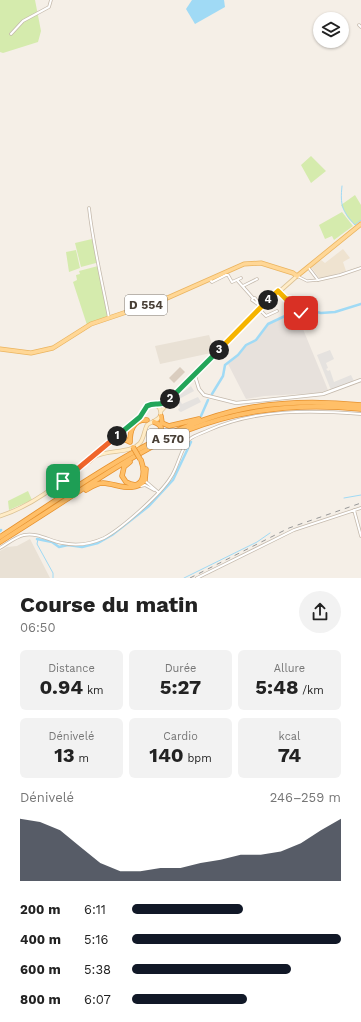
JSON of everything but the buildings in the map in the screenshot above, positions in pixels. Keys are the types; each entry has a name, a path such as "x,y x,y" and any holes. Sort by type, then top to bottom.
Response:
{"highway":[{"name":"A 570","path":"0,536 117,462 157,440 203,420 243,409 298,402 361,405"},
{"name":"A 570","path":"0,542 144,451 188,430 225,418 255,411 317,406 361,409"},
{"path":"161,414 163,424 172,426 243,409"},
{"path":"144,482 134,484 126,482 122,476 124,467 134,459 163,443 225,418"},
{"path":"130,442 130,432 133,426 139,420 147,420"},
{"path":"15,527 24,519 158,436 162,432 161,427 153,422"},
{"path":"32,521 95,485 102,483 129,488 139,486 144,482 146,471 130,442 129,432 133,423"},
{"path":"89,461 115,440 122,438 130,442"},
{"path":"140,459 144,470 144,482"}],"main road":[{"path":"75,471 89,461 107,452 127,450 135,447 142,439 146,427 161,414 193,377 260,307 361,224"},
{"name":"D 554","path":"0,350 25,353 45,351 61,344 86,327 164,299 236,267 250,263 261,263 293,273 297,276"},
{"path":"293,273 303,271"},
{"path":"0,516 34,502 54,488 140,417 149,404 158,406 166,402 217,352"},
{"path":"158,406 161,414"},
{"path":"144,410 144,416 147,420 153,422"}],"street":[{"path":"11,34 24,21 49,6 51,0"},
{"path":"88,208 109,318"},
{"path":"308,267 318,280"},
{"path":"297,276 307,281 318,280 361,268"},
{"path":"210,279 212,282 226,275 232,282 241,278"},
{"path":"243,286 257,279"},
{"path":"237,280 266,316 277,311"},
{"path":"278,291 286,299 290,299 300,312 305,312 315,316"},
{"path":"193,377 198,389 205,395 236,403 323,394 361,380"},
{"path":"0,548 24,535 39,536 62,543 77,544 93,542 106,537 149,503 171,478 190,439 225,423 270,414 305,411 361,414"},
{"path":"144,482 158,492"},
{"path":"144,482 158,492"},
{"path":"197,578 294,530 361,508"},
{"path":"354,510 361,536"}],"shaded area":[{"path":"343,249 350,258 343,262 346,271 320,279 311,267 321,260 325,263"},
{"path":"296,312 328,390 319,393 264,396 246,399 228,364 238,356 247,345 256,340 268,325"},
{"path":"209,335 214,350 211,353 160,364 155,346"},
{"path":"330,350 334,359 326,363 328,368 326,369 328,371 330,370 334,382 351,375 354,381 331,390 317,355"},
{"path":"191,386 194,391 179,399 182,404 198,397 201,402 181,412 178,409 180,408 177,400 178,396"},
{"path":"30,539 50,578 0,578 0,551 7,547 17,546"}],"green space":[{"path":"0,0 35,0 41,31 38,42 3,53 0,52"},
{"path":"311,156 326,171 311,183 301,165"},
{"path":"355,195 361,205 361,220 355,225 348,218 341,205"},
{"path":"342,212 353,226 334,240 332,236 325,239 319,225"},
{"path":"92,239 98,259 96,263 81,267 75,243"},
{"path":"76,250 80,268 69,272 66,252"},
{"path":"98,266 108,317 87,325 73,282 77,280 76,275 80,274 79,271"},
{"path":"28,491 32,500 9,510 8,501"}],"water":[{"path":"192,0 224,0 225,7 195,24 186,9"}],"waterway":[{"path":"342,186 341,198 347,216 355,225 361,220"},
{"path":"299,308 321,313 335,312 361,304"},
{"path":"212,394 223,376 225,365 238,355 246,345 256,340 268,324 296,309"},
{"path":"201,416 208,400"},
{"path":"37,539 52,542 59,547 68,545 82,547 98,543 112,535 149,506 173,480 191,442"},
{"path":"344,498 361,495"},
{"path":"184,578 257,542 270,533"},
{"path":"38,539 37,544 53,573 53,578"}],"railway":[{"path":"190,578 289,528 361,503"}],"route":[{"path":"63,481 140,417 149,404 155,404 158,406 168,401 278,291 284,298 290,298 301,313"}]}
